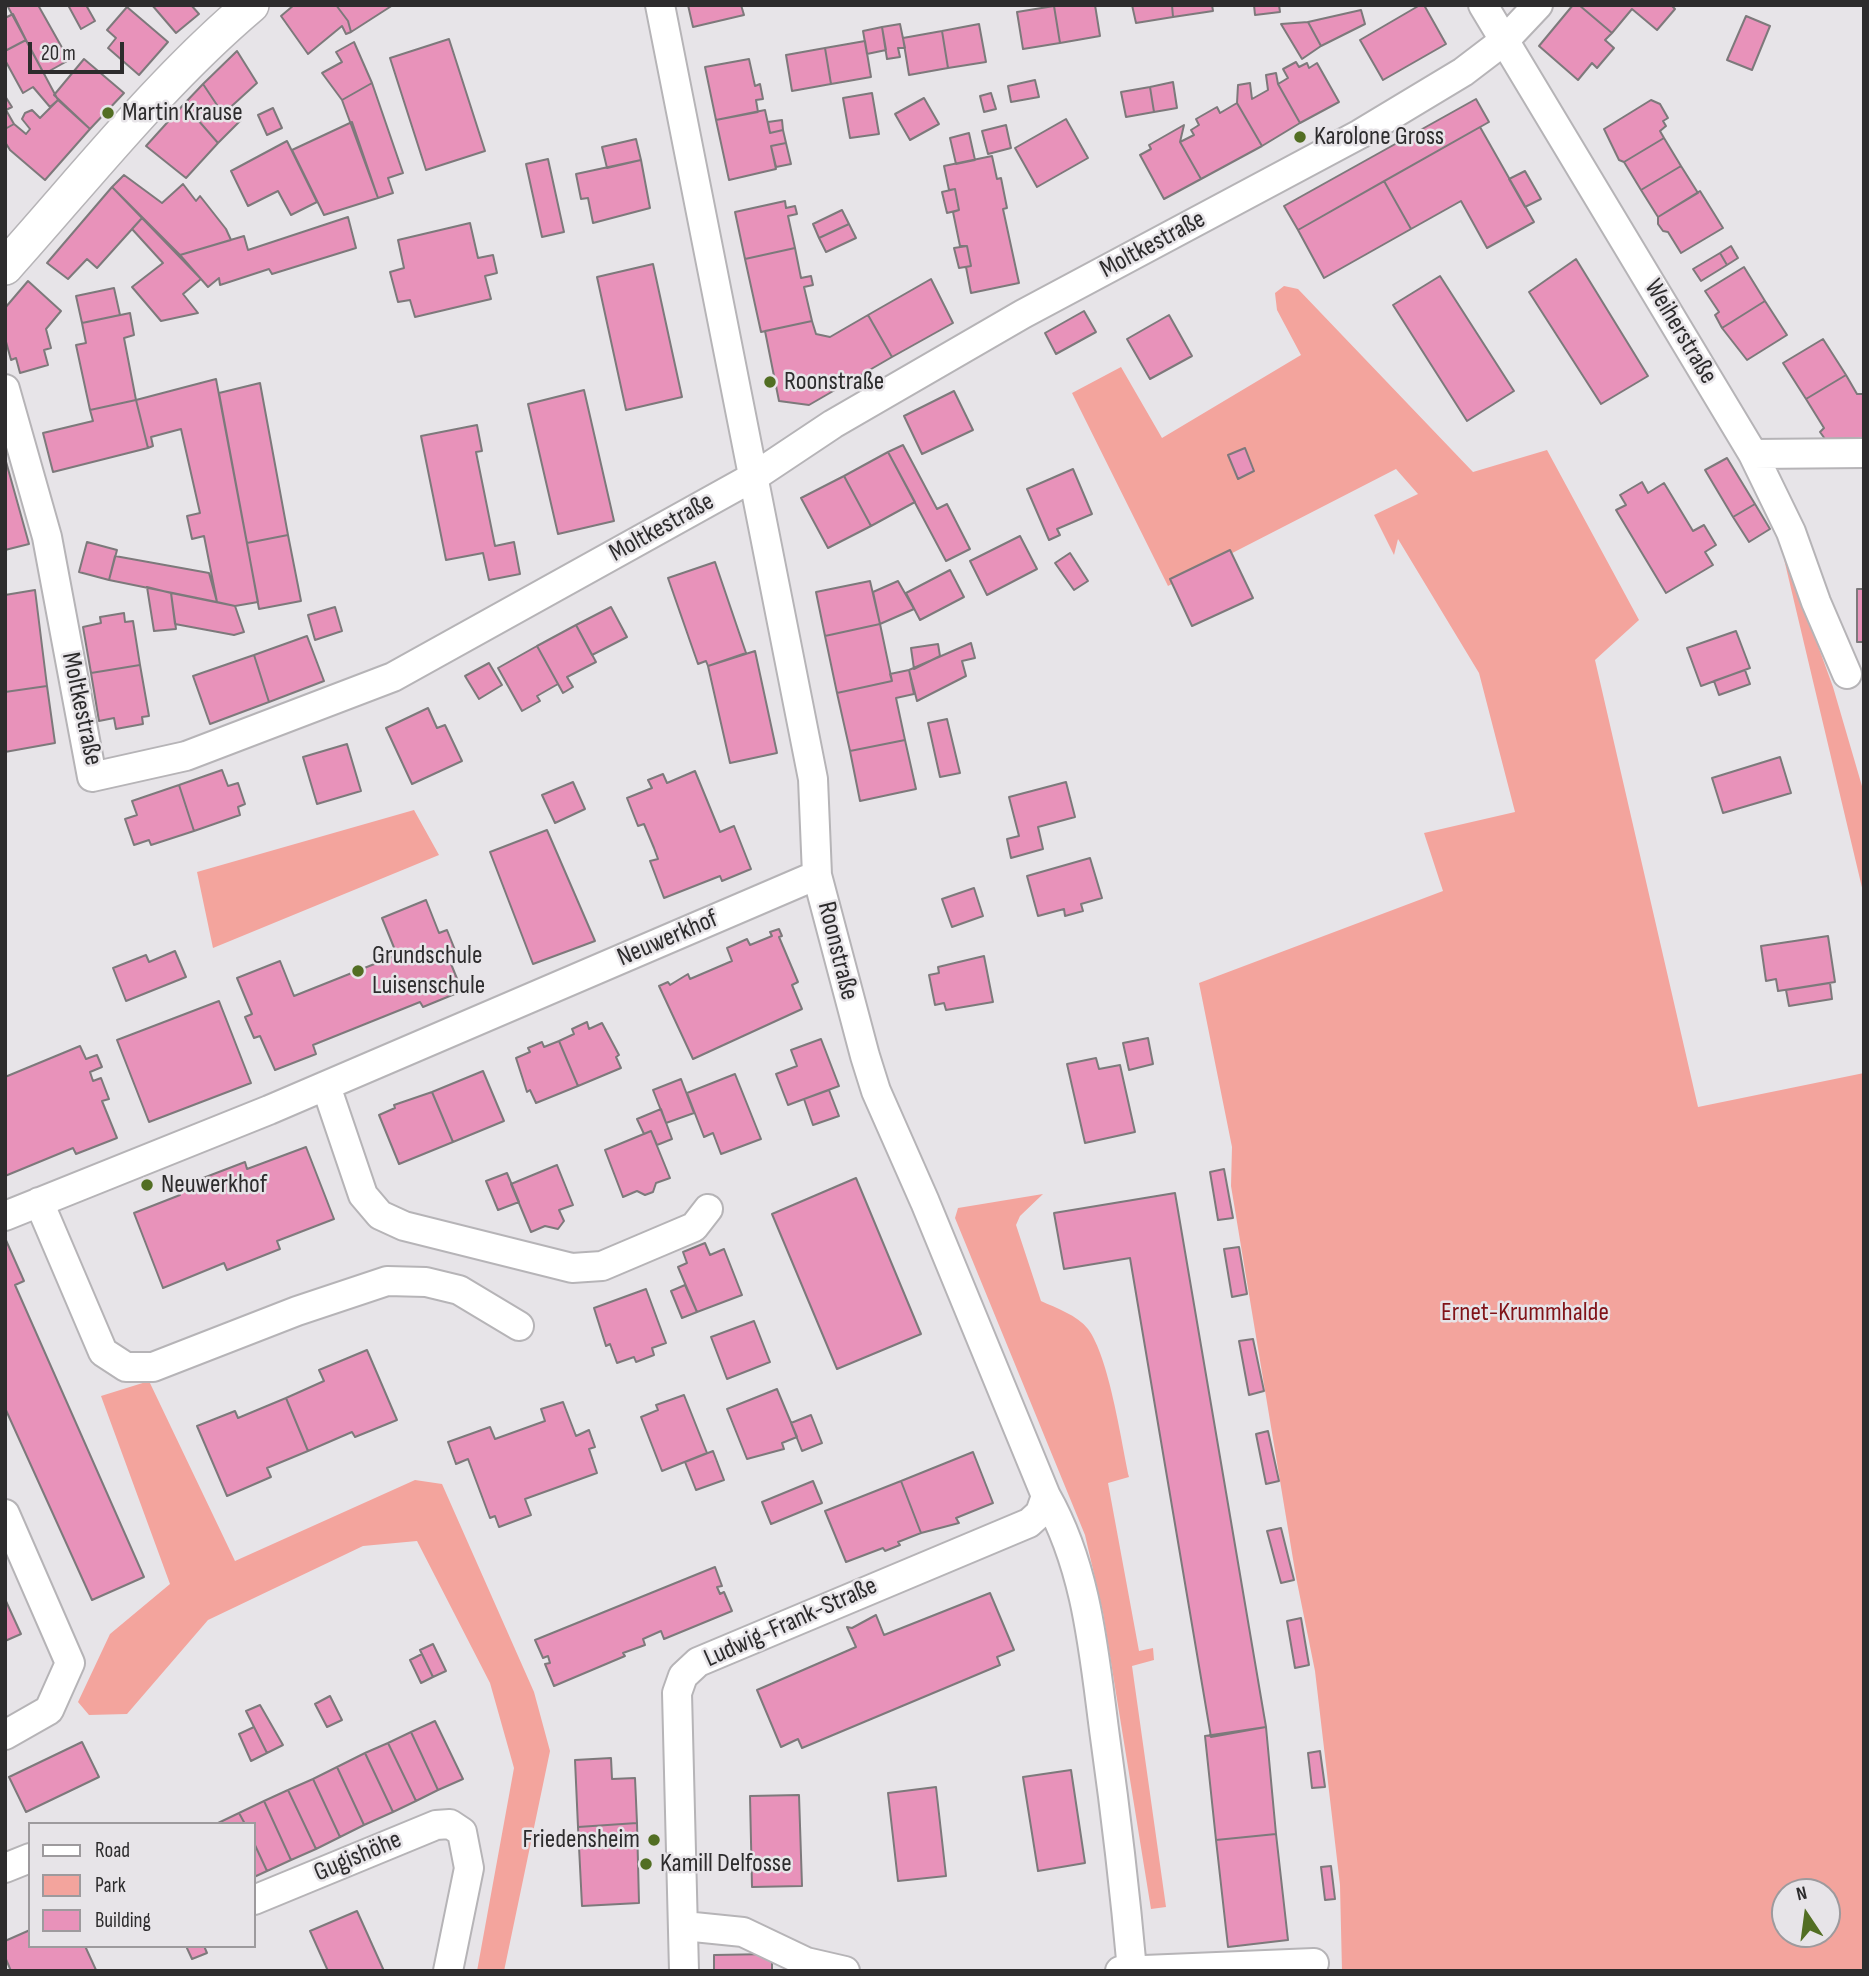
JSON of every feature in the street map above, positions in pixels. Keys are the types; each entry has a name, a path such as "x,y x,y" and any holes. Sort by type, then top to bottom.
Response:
{"street":[{"path":"5,267 159,95 216,35 251,5"},
{"name":"Roonstraße","path":"660,5 813,779 817,875 876,1091 1046,1496"},
{"name":"Weiherstraße","path":"1483,5 1753,454 1791,532 1816,602 1847,674"},
{"name":"Moltkestraße","path":"5,389 47,537 92,777 186,756 393,677 755,476 833,424 1023,314 1360,134 1463,72 1505,40 1538,5"},
{"path":"1753,454 1864,453"},
{"name":"Neuwerkhof","path":"5,1216 326,1086 817,875"},
{"path":"326,1086 363,1195 380,1215 404,1226 572,1268 602,1266 694,1227 708,1209"},
{"path":"38,1202 103,1352 125,1367 153,1367 297,1311 387,1281 426,1282 459,1290 519,1326"},
{"path":"1046,1496 1065,1530 1084,1594 1125,1886 1132,1970"},
{"name":"Ludwig-Frank-Straße","path":"684,1971 677,1693 683,1676 698,1662 1029,1523 1040,1513 1046,1496"},
{"path":"5,1514 70,1663 49,1710 5,1735"},
{"name":"Gugishöhe","path":"256,1899 436,1825 450,1824 462,1832 469,1868 448,1971"},
{"path":"5,1868 28,1859"},
{"path":"684,1926 743,1932 806,1962 845,1971"},
{"path":"1120,1971 1314,1963"}],"green space":[{"name":"Ernet-Krummhalde","path":"1284,286 1298,289 1473,472 1547,450 1639,620 1595,660 1698,1107 1864,1073 1864,1971 1342,1971 1340,1885 1315,1671 1296,1577 1231,1186 1232,1147 1199,983 1443,891 1424,833 1515,812 1479,673 1398,539 1394,555 1374,515 1418,494 1396,469 1168,586 1072,393 1121,367 1162,438 1301,355 1277,310 1275,293"},
{"path":"1784,559 1787,560 1833,687 1864,793 1864,896"},
{"path":"414,810 439,855 213,948 197,872"},
{"path":"1043,1194 1020,1216 1016,1225 1041,1301 1078,1320 1088,1329 1095,1342 1108,1378 1129,1477 1108,1483 1139,1651 1153,1648 1154,1660 1132,1666 1166,1907 1151,1909 1103,1613 1085,1535 955,1218 958,1208"},
{"path":"149,1381 235,1561 415,1480 442,1484 534,1692 550,1751 504,1971 477,1971 514,1768 490,1683 417,1541 363,1546 208,1620 127,1714 89,1715 78,1702 110,1634 170,1584 101,1396"}],"building":[{"path":"7,5 38,5 69,60 44,74"},
{"path":"68,5 86,5 95,21 81,29"},
{"path":"152,5 191,5 199,14 176,33"},
{"path":"294,5 336,5 348,21 351,32 346,34 342,26 308,54 281,16"},
{"path":"336,5 393,5 351,32 348,21"},
{"path":"688,5 741,5 744,15 693,27"},
{"path":"1095,5 1100,36 1060,43 1054,6"},
{"path":"1132,5 1172,5 1173,17 1136,23"},
{"path":"1172,5 1212,5 1213,11 1173,17"},
{"path":"1254,5 1279,5 1280,12 1255,15"},
{"path":"1424,5 1446,44 1383,80 1360,40"},
{"path":"1573,5 1579,5 1612,33 1605,40 1614,48 1597,68 1592,63 1578,80 1539,46"},
{"path":"1579,5 1671,5 1675,9 1657,30 1632,9 1612,33"},
{"path":"1054,6 1060,43 1023,49 1017,12"},
{"path":"127,7 168,42 139,75 108,48 116,38 107,30"},
{"path":"1361,10 1365,24 1321,46 1308,22"},
{"path":"13,14 26,40 5,51 5,18"},
{"path":"1746,16 1770,26 1752,70 1727,60"},
{"path":"1308,22 1321,46 1302,59 1281,24"},
{"path":"900,24 905,48 898,48 900,57 887,59 882,27"},
{"path":"979,24 986,62 948,68 942,31"},
{"path":"882,27 886,50 867,54 863,31"},
{"path":"942,31 948,68 909,75 903,38"},
{"path":"449,39 485,151 426,170 390,58"},
{"path":"26,40 58,100 50,107 33,87 23,93 5,60 5,51"},
{"path":"865,41 871,77 831,84 825,48"},
{"path":"354,42 372,83 342,100 322,73 342,62 336,52"},
{"path":"825,48 831,84 792,91 786,55"},
{"path":"237,51 257,83 223,114 203,84"},
{"path":"84,59 124,93 90,129 54,95"},
{"path":"749,59 755,86 760,84 763,99 756,100 758,112 716,120 705,67"},
{"path":"1296,62 1299,67 1307,63 1309,68 1317,63 1339,102 1300,123 1278,84 1288,78 1283,69"},
{"path":"1276,73 1278,84 1300,123 1262,146 1237,103 1238,85 1250,83 1252,99 1268,90 1266,75"},
{"path":"1035,80 1039,97 1011,102 1008,86"},
{"path":"1173,82 1177,108 1154,112 1150,87"},
{"path":"372,83 403,173 388,178 393,193 378,198 342,100"},
{"path":"203,84 223,114 229,108 241,120 218,143 184,104"},
{"path":"1150,87 1154,112 1126,117 1121,92"},
{"path":"872,93 879,134 850,138 843,98"},
{"path":"991,93 996,109 984,112 980,96"},
{"path":"5,96 12,107 6,110 14,124 5,129"},
{"path":"924,98 939,124 910,140 895,114"},
{"path":"1476,99 1489,122 1298,230 1284,206"},
{"path":"58,100 90,129 45,180 10,150 5,142 5,129 14,124 26,134 30,129 22,119 25,113 32,110 40,118"},
{"path":"1651,100 1660,104 1668,118 1663,121 1666,126 1660,131 1664,138 1624,162 1619,160 1604,129"},
{"path":"1237,103 1262,146 1201,179 1180,142 1194,135 1191,130 1199,125 1196,119 1217,107 1220,113"},
{"path":"184,104 218,143 186,178 146,146"},
{"path":"273,108 282,128 267,135 258,115"},
{"path":"765,110 770,133 783,130 786,143 771,146 776,169 729,180 716,120"},
{"path":"1066,119 1088,158 1037,187 1015,148"},
{"path":"782,120 783,130 770,133 768,122"},
{"path":"352,122 378,198 324,215 292,150"},
{"path":"1006,125 1011,148 988,154 982,131"},
{"path":"1184,125 1180,142 1201,179 1164,199 1140,155 1151,149 1149,145"},
{"path":"1480,127 1534,222 1487,248 1461,201 1411,229 1384,181"},
{"path":"969,133 975,160 956,164 950,138"},
{"path":"1664,138 1681,166 1641,190 1624,162"},
{"path":"636,139 641,160 607,168 602,147"},
{"path":"287,141 317,202 291,215 278,191 248,206 231,171"},
{"path":"786,143 791,164 776,167 771,146"},
{"path":"992,156 997,179 1001,178 1007,208 1003,209 1019,283 971,293 966,267 971,266 967,246 960,246 953,212 959,210 955,189 949,190 944,166"},
{"path":"548,159 564,232 542,237 526,164"},
{"path":"641,160 650,208 593,223 588,198 581,199 576,174"},
{"path":"1681,166 1698,193 1658,217 1641,190"},
{"path":"1525,171 1541,199 1525,207 1509,179"},
{"path":"124,175 162,203 183,184 196,201 200,196 226,229 231,240 180,255 112,187"},
{"path":"1384,181 1411,229 1324,278 1298,230"},
{"path":"112,187 142,218 97,268 87,259 68,279 47,263"},
{"path":"955,189 959,210 947,213 942,192"},
{"path":"1700,191 1723,228 1681,253 1668,232 1663,231 1658,224 1658,217"},
{"path":"785,201 786,208 795,206 797,214 788,216 795,248 745,259 735,212"},
{"path":"842,210 849,224 819,238 813,224"},
{"path":"348,217 356,248 272,274 269,269 220,285 219,278 208,287 180,255 244,236 248,250"},
{"path":"142,218 201,279 183,294 198,313 161,321 132,287 163,263 132,229"},
{"path":"470,223 478,258 493,255 497,273 485,276 491,299 415,317 410,300 398,302 390,272 404,268 398,240"},
{"path":"849,224 856,238 826,252 819,238"},
{"path":"967,246 971,266 959,268 954,248"},
{"path":"1731,246 1738,258 1727,265 1720,253"},
{"path":"795,248 801,278 811,276 813,285 804,287 812,321 761,332 745,259"},
{"path":"1720,253 1727,265 1701,281 1693,269"},
{"path":"1576,259 1648,376 1601,404 1529,292"},
{"path":"653,264 682,397 626,410 597,277"},
{"path":"1744,267 1765,301 1722,328 1715,315 1719,312 1705,291"},
{"path":"1440,276 1514,391 1467,421 1393,305"},
{"path":"931,279 953,323 892,357 868,315"},
{"path":"28,281 61,311 46,329 51,348 44,350 48,365 20,373 16,358 11,360 5,338 5,308"},
{"path":"114,288 120,315 82,323 76,296"},
{"path":"1765,301 1787,335 1747,360 1722,328"},
{"path":"1084,311 1096,332 1056,354 1045,333"},
{"path":"130,313 134,335 124,338 136,400 90,410 76,345 86,343 82,323"},
{"path":"868,315 892,357 809,405 779,401 765,331 812,321 816,334 830,337"},
{"path":"1169,315 1192,356 1150,379 1127,339"},
{"path":"1823,339 1846,375 1806,399 1783,363"},
{"path":"1846,375 1857,394 1864,394 1864,438 1825,439 1820,432 1824,428 1806,399"},
{"path":"216,379 258,602 235,606 217,602 204,536 192,539 187,516 200,513 181,429 151,437 153,446 148,448 136,400"},
{"path":"260,383 288,535 247,543 219,393"},
{"path":"584,390 614,521 558,534 528,404"},
{"path":"954,391 973,430 922,454 904,416"},
{"path":"136,400 148,448 53,472 43,433 93,421 90,410"},
{"path":"477,425 482,451 476,452 495,546 514,542 520,574 489,580 483,553 446,560 421,436"},
{"path":"903,445 937,509 947,504 970,549 946,561 888,452"},
{"path":"1245,448 1254,471 1238,479 1228,455"},
{"path":"888,452 915,502 871,526 844,476"},
{"path":"5,458 29,544 5,550"},
{"path":"1727,458 1755,504 1733,517 1705,470"},
{"path":"1073,469 1092,514 1057,529 1060,535 1049,540 1027,489"},
{"path":"844,476 871,526 828,548 801,498"},
{"path":"1642,482 1648,493 1664,483 1693,531 1704,525 1716,545 1705,552 1713,565 1666,593 1616,510 1626,505 1620,495"},
{"path":"1755,504 1770,529 1749,542 1733,517"},
{"path":"288,535 301,601 259,609 247,543"},
{"path":"1020,536 1037,569 987,595 970,561"},
{"path":"87,542 117,550 109,580 79,572"},
{"path":"1230,550 1253,598 1192,626 1170,579"},
{"path":"1070,553 1088,581 1074,590 1055,563"},
{"path":"115,556 209,573 217,602 109,580"},
{"path":"715,562 746,653 708,666 706,661 698,664 668,578"},
{"path":"950,570 964,597 920,620 906,593"},
{"path":"870,581 880,624 825,636 816,592"},
{"path":"898,581 914,609 880,624 873,592"},
{"path":"147,587 171,593 176,629 154,631"},
{"path":"1857,589 1864,589 1864,642 1857,642"},
{"path":"35,590 47,686 5,692 5,595"},
{"path":"171,593 235,606 244,632 234,635 175,624"},
{"path":"335,607 342,631 315,640 308,615"},
{"path":"611,607 627,637 592,655 576,625"},
{"path":"124,613 125,622 133,621 140,665 91,673 83,627 101,623 100,617"},
{"path":"880,624 892,681 837,693 825,636"},
{"path":"576,625 596,662 567,677 573,687 563,693 537,646"},
{"path":"1736,631 1750,668 1701,686 1687,648"},
{"path":"307,636 324,681 269,702 254,655"},
{"path":"971,643 975,658 962,661 966,676 917,701 909,670"},
{"path":"938,644 940,656 914,669 911,648"},
{"path":"537,646 558,684 537,696 540,701 522,711 498,668"},
{"path":"755,651 777,753 730,763 708,666"},
{"path":"254,655 269,702 210,724 193,676"},
{"path":"489,663 502,685 479,699 465,676"},
{"path":"140,665 149,716 142,717 143,724 116,729 114,718 99,721 91,673"},
{"path":"909,670 914,694 896,698 905,740 850,751 837,693 892,681 890,674"},
{"path":"1745,670 1750,684 1719,695 1714,681"},
{"path":"47,686 55,743 5,752 5,692"},
{"path":"428,708 437,728 445,725 462,761 412,784 386,728"},
{"path":"947,719 960,773 940,777 928,723"},
{"path":"905,740 916,789 860,801 850,751"},
{"path":"347,744 361,791 317,804 303,757"},
{"path":"1780,757 1791,793 1723,813 1712,778"},
{"path":"222,770 228,786 238,783 245,804 238,807 240,815 194,831 179,785"},
{"path":"695,771 720,832 734,826 751,869 722,881 720,876 664,898 650,861 658,859 654,848 644,824 638,826 627,798 652,788 648,780 663,774 667,783"},
{"path":"573,782 585,809 555,823 542,795"},
{"path":"1066,782 1075,817 1038,827 1043,849 1011,858 1007,839 1019,836 1009,797"},
{"path":"179,785 194,831 151,845 149,840 134,845 125,819 137,815 132,801"},
{"path":"547,830 595,941 533,964 490,852"},
{"path":"1090,858 1102,898 1081,904 1083,911 1065,916 1064,909 1038,916 1027,876"},
{"path":"974,888 983,916 952,927 942,899"},
{"path":"426,900 439,933 447,930 455,950 447,954 462,991 423,1007 420,1002 313,1045 316,1054 275,1070 260,1036 254,1038 245,1017 252,1014 237,978 280,961 294,996 397,955 382,918"},
{"path":"779,929 782,936 779,937 798,982 792,985 802,1009 693,1059 659,986 668,982 670,985 688,974 690,979 732,961 727,948 747,939 750,945 772,936 770,932"},
{"path":"1828,936 1835,982 1778,991 1776,979 1766,981 1761,946"},
{"path":"175,951 186,977 126,1001 113,968 146,955 149,962"},
{"path":"984,956 993,1002 946,1010 944,1003 935,1005 929,975 939,973 938,967"},
{"path":"1830,983 1832,999 1789,1006 1786,990"},
{"path":"219,1001 251,1083 149,1122 117,1040"},
{"path":"587,1022 589,1029 602,1023 619,1055 616,1057 621,1068 578,1086 559,1041 574,1034 572,1029"},
{"path":"1148,1038 1153,1064 1129,1070 1123,1043"},
{"path":"821,1039 839,1086 788,1105 776,1074 797,1066 791,1050"},
{"path":"559,1041 578,1086 536,1103 530,1090 527,1092 516,1058 530,1052 528,1048 542,1042 544,1047"},
{"path":"80,1046 86,1059 97,1055 102,1067 90,1072 93,1081 101,1078 109,1099 102,1101 117,1138 76,1154 73,1148 5,1176 5,1077"},
{"path":"1096,1058 1099,1069 1120,1065 1135,1132 1085,1143 1067,1064"},
{"path":"483,1071 504,1121 453,1142 432,1092"},
{"path":"735,1074 761,1139 721,1154 713,1133 704,1137 687,1093"},
{"path":"681,1079 694,1113 666,1123 653,1090"},
{"path":"829,1090 839,1116 813,1125 804,1099"},
{"path":"432,1092 453,1142 399,1164 379,1115 395,1108 394,1105"},
{"path":"661,1109 672,1139 657,1145 651,1131 644,1134 637,1119"},
{"path":"651,1131 670,1178 656,1183 653,1192 645,1195 637,1191 623,1197 605,1150"},
{"path":"306,1147 334,1219 277,1241 280,1249 227,1270 224,1263 163,1288 134,1213 180,1195 177,1188 245,1162 247,1169"},
{"path":"557,1165 573,1205 559,1210 564,1221 558,1229 545,1226 531,1232 511,1184"},
{"path":"1224,1169 1233,1218 1218,1220 1210,1172"},
{"path":"507,1173 519,1202 498,1210 486,1181"},
{"path":"856,1178 921,1334 837,1369 772,1214"},
{"path":"1175,1193 1266,1727 1211,1737 1130,1258 1064,1269 1054,1213"},
{"path":"5,1238 24,1281 15,1285 144,1577 92,1600 5,1408"},
{"path":"705,1243 710,1255 724,1249 742,1295 697,1312 678,1267 687,1263 683,1252"},
{"path":"1239,1247 1247,1294 1232,1297 1224,1249"},
{"path":"685,1285 697,1312 682,1318 671,1291"},
{"path":"646,1289 666,1343 652,1348 654,1355 636,1362 634,1357 617,1363 610,1344 606,1346 594,1308"},
{"path":"754,1321 770,1362 727,1379 711,1337"},
{"path":"1253,1339 1264,1391 1249,1395 1239,1341"},
{"path":"367,1350 397,1420 355,1437 352,1432 308,1451 286,1398 324,1381 319,1370"},
{"path":"777,1389 797,1437 782,1443 784,1449 747,1459 727,1409"},
{"path":"684,1395 707,1453 662,1471 641,1417 658,1410 656,1405"},
{"path":"286,1398 308,1451 267,1468 271,1477 227,1496 197,1426 235,1411 238,1418"},
{"path":"563,1402 576,1436 589,1430 595,1447 589,1449 597,1473 525,1499 531,1515 499,1527 495,1516 490,1518 468,1459 456,1464 448,1442 490,1427 495,1439 545,1421 541,1409"},
{"path":"811,1415 822,1443 802,1451 791,1423"},
{"path":"1268,1431 1279,1481 1266,1484 1256,1434"},
{"path":"713,1451 724,1480 696,1490 685,1462"},
{"path":"973,1452 993,1503 956,1518 959,1523 921,1533 901,1481"},
{"path":"813,1481 822,1503 771,1524 762,1502"},
{"path":"901,1481 921,1533 898,1542 900,1545 885,1551 883,1548 846,1562 825,1511"},
{"path":"1281,1528 1294,1580 1281,1583 1267,1531"},
{"path":"715,1567 722,1586 717,1587 720,1594 724,1592 732,1611 664,1639 661,1631 643,1639 645,1645 623,1653 625,1656 554,1686 545,1664 550,1663 548,1656 543,1658 535,1640"},
{"path":"990,1593 1014,1650 997,1657 1000,1665 802,1748 798,1739 781,1747 757,1690 856,1647 847,1627 852,1628 876,1615 884,1635"},
{"path":"5,1599 21,1634 5,1641"},
{"path":"1301,1618 1309,1665 1295,1668 1287,1621"},
{"path":"433,1644 446,1671 433,1677 420,1650"},
{"path":"422,1654 433,1677 421,1683 410,1660"},
{"path":"330,1696 342,1720 327,1727 315,1704"},
{"path":"260,1705 283,1745 267,1753 246,1711"},
{"path":"435,1721 463,1779 438,1790 411,1732"},
{"path":"254,1727 267,1753 251,1761 239,1734"},
{"path":"1266,1727 1276,1834 1216,1840 1205,1736"},
{"path":"411,1732 438,1790 416,1801 388,1743"},
{"path":"82,1742 99,1777 26,1812 9,1777"},
{"path":"388,1743 416,1801 393,1812 365,1753"},
{"path":"1320,1751 1325,1787 1312,1788 1308,1753"},
{"path":"365,1753 393,1812 364,1825 337,1767"},
{"path":"611,1758 612,1779 635,1778 637,1823 578,1827 575,1760"},
{"path":"337,1767 364,1825 340,1837 313,1779"},
{"path":"1071,1770 1085,1863 1038,1871 1023,1777"},
{"path":"313,1779 340,1837 316,1849 288,1790"},
{"path":"936,1787 946,1876 898,1881 888,1793"},
{"path":"288,1790 316,1849 291,1860 264,1801"},
{"path":"799,1795 802,1886 752,1887 750,1796"},
{"path":"264,1801 291,1860 267,1871 256,1847 256,1822 244,1822 239,1813"},
{"path":"239,1813 244,1822 220,1822"},
{"path":"637,1823 639,1903 582,1906 578,1827"},
{"path":"1276,1834 1288,1940 1228,1947 1216,1840"},
{"path":"256,1847 267,1871 256,1876"},
{"path":"1331,1866 1335,1899 1325,1900 1321,1867"},
{"path":"357,1911 384,1971 328,1971 310,1931"},
{"path":"28,1931 28,1948 86,1948 96,1970 11,1971 5,1957 5,1941"},
{"path":"187,1948 205,1948 207,1953 192,1959"},
{"path":"772,1954 772,1971 714,1971 714,1955"}],"place":[{"name":"Martin Krause","path":"108,113"},
{"name":"Karolone Gross","path":"1300,137"},
{"name":"Roonstraße","path":"770,382"},
{"name":"Grundschule Luisenschule","path":"358,971"},
{"name":"Neuwerkhof","path":"147,1185"},
{"name":"Friedensheim","path":"654,1840"},
{"name":"Kamill Delfosse","path":"646,1864"}]}
